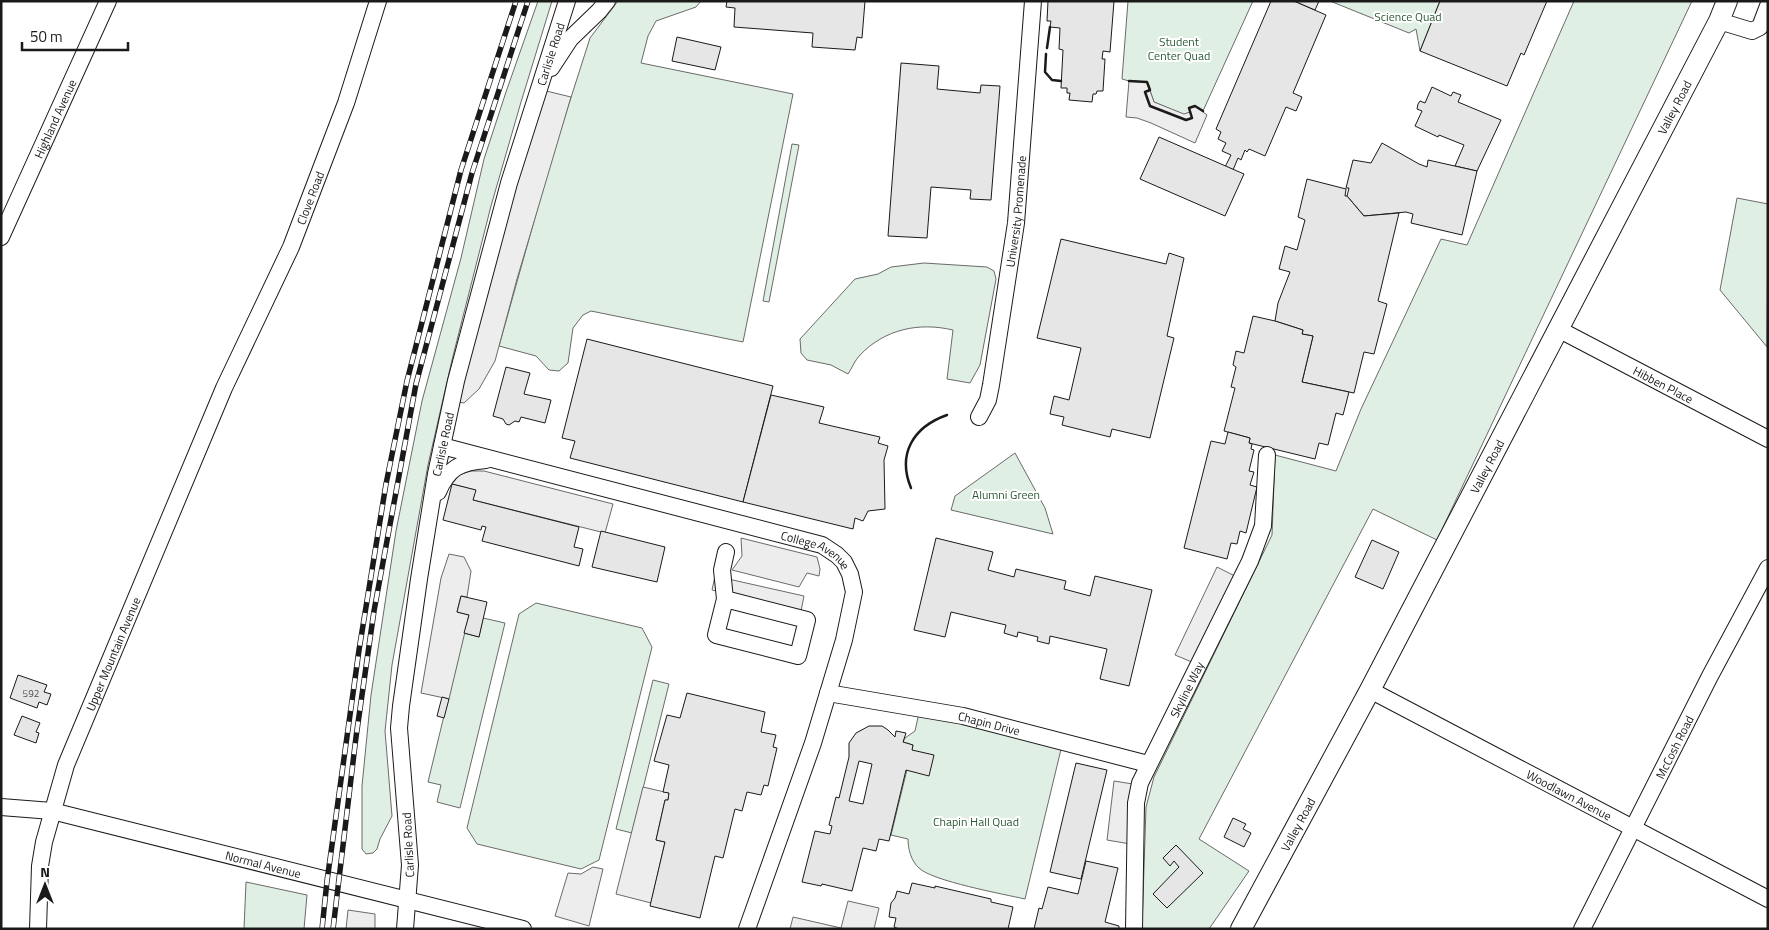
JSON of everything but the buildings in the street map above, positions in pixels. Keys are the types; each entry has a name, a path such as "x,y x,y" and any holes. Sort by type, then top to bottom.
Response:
{"main road":[{"name":"Valley Road","path":"1241,929 1370,690 1719,20 1727,1"}],"street":[{"name":"Highland Avenue","path":"1,237 108,1"},
{"name":"Clove Road","path":"224,388 291,247 346,103 378,1"},
{"name":"Carlisle Road","path":"406,929 410,865 399,728 429,515 456,381 484,271 509,182 567,1"},
{"path":"538,89 570,39 599,11 606,1"},
{"name":"University Promenade","path":"979,417 988,400 991,385 1015,232 1033,1"},
{"path":"1719,20 1752,31 1760,27 1768,6"},
{"name":"Hibben Place","path":"1558,329 1768,439"},
{"name":"Upper Mountain Avenue","path":"38,929 40,866 44,842 66,765 224,388"},
{"name":"College Avenue","path":"442,446 822,545 837,555 850,574 854,592 844,640 813,743 747,929"},
{"name":"Skyline Way","path":"1134,929 1136,803 1140,783 1250,561 1263,526 1268,455"},
{"path":"429,515 448,473 468,462 492,459"},
{"path":"725,599 807,620 798,656 716,635 725,599 722,570 726,552"},
{"name":"McCosh Road","path":"1582,929 1710,676 1768,568"},
{"name":"Woodlawn Avenue","path":"1370,690 1768,898"},
{"name":"Chapin Drive","path":"828,693 963,716 1148,764"},
{"name":"Normal Avenue","path":"1,807 52,811 523,929"}],"green space":[{"path":"538,1 552,1 491,206 452,360 428,465 392,665 385,731 392,816 377,849 373,853 366,854 362,849 362,786 371,695 396,531 422,401 461,258 484,159"},
{"path":"618,1 701,1 696,7 656,21 648,36 641,63 793,94 743,342 591,311 583,315 573,328 568,363 559,371 549,370 536,356 499,346 552,157 590,38"},
{"name":"Student Center Quad","path":"1128,1 1253,1 1203,111 1195,106 1184,115 1154,102 1147,82 1122,79"},
{"name":"Science Quad","path":"1330,1 1440,1 1420,51 1416,29 1409,33"},
{"path":"1574,1 1692,1 1437,540 1373,509 1199,839 1249,871 1209,929 1142,929 1146,807 1154,777 1272,535 1275,455 1336,471 1361,409 1441,239 1467,245"},
{"path":"792,144 799,145 769,302 763,301"},
{"path":"1737,198 1768,204 1767,347 1720,290"},
{"path":"924,263 987,267 994,271 996,279 980,365 970,383 947,379 953,330 928,327 903,330 891,334 880,339 860,355 848,374 831,365 807,360 801,353 800,339 855,279 878,274 891,267"},
{"name":"Alumni Green","path":"1015,453 1045,508 1053,534 951,510 955,496"},
{"path":"536,603 642,628 652,647 599,860 581,869 477,844 467,828 519,614"},
{"path":"483,618 505,623 460,808 437,802 441,785 428,782 464,633 479,637"},
{"path":"653,680 669,684 632,833 616,829"},
{"name":"Chapin Hall Quad","path":"920,708 1063,741 1025,899 938,878 926,873 914,862 909,851 908,839 891,835 913,745 903,742 905,738 915,731"},
{"path":"246,882 307,895 304,929 244,929"}],"shaded area":[{"path":"1129,81 1147,82 1154,102 1184,114 1190,112 1189,108 1195,106 1207,115 1195,143 1151,123 1137,118 1126,117"},
{"path":"538,89 571,97 517,279 495,361 479,389 464,403 452,401"},
{"path":"471,471 484,471 613,504 605,533 473,500 475,490 452,484 459,475"},
{"path":"741,538 817,557 820,569 819,576 807,573 799,587 732,570 742,556"},
{"path":"449,554 464,557 471,571 467,597 461,596 457,612 469,615 449,699 421,693 441,578"},
{"path":"1217,567 1241,579 1199,665 1175,655"},
{"path":"715,576 804,596 801,611 712,590"},
{"path":"1114,781 1139,785 1136,845 1107,840"},
{"path":"643,787 669,793 668,800 665,800 656,840 665,842 651,903 616,894"},
{"path":"593,867 603,869 589,926 555,916 568,873 581,874"},
{"path":"848,901 879,908 874,929 790,929 793,917 841,928"},
{"path":"348,910 375,914 375,929 346,929"}],"railway":[{"path":"322,929 359,650 386,484 407,381 461,170 516,1"},
{"path":"333,929 356,737 374,611 416,384 472,173 528,1"}],"wall":[{"path":"1047,48 1050,27"},
{"path":"1046,54 1045,72 1052,80 1061,81"},
{"path":"1129,81 1147,82 1150,90 1145,92 1150,106 1186,120 1192,118 1189,108 1195,106 1203,111"},
{"path":"911,488 906,464 907,453 911,443 925,427 947,415"}]}
